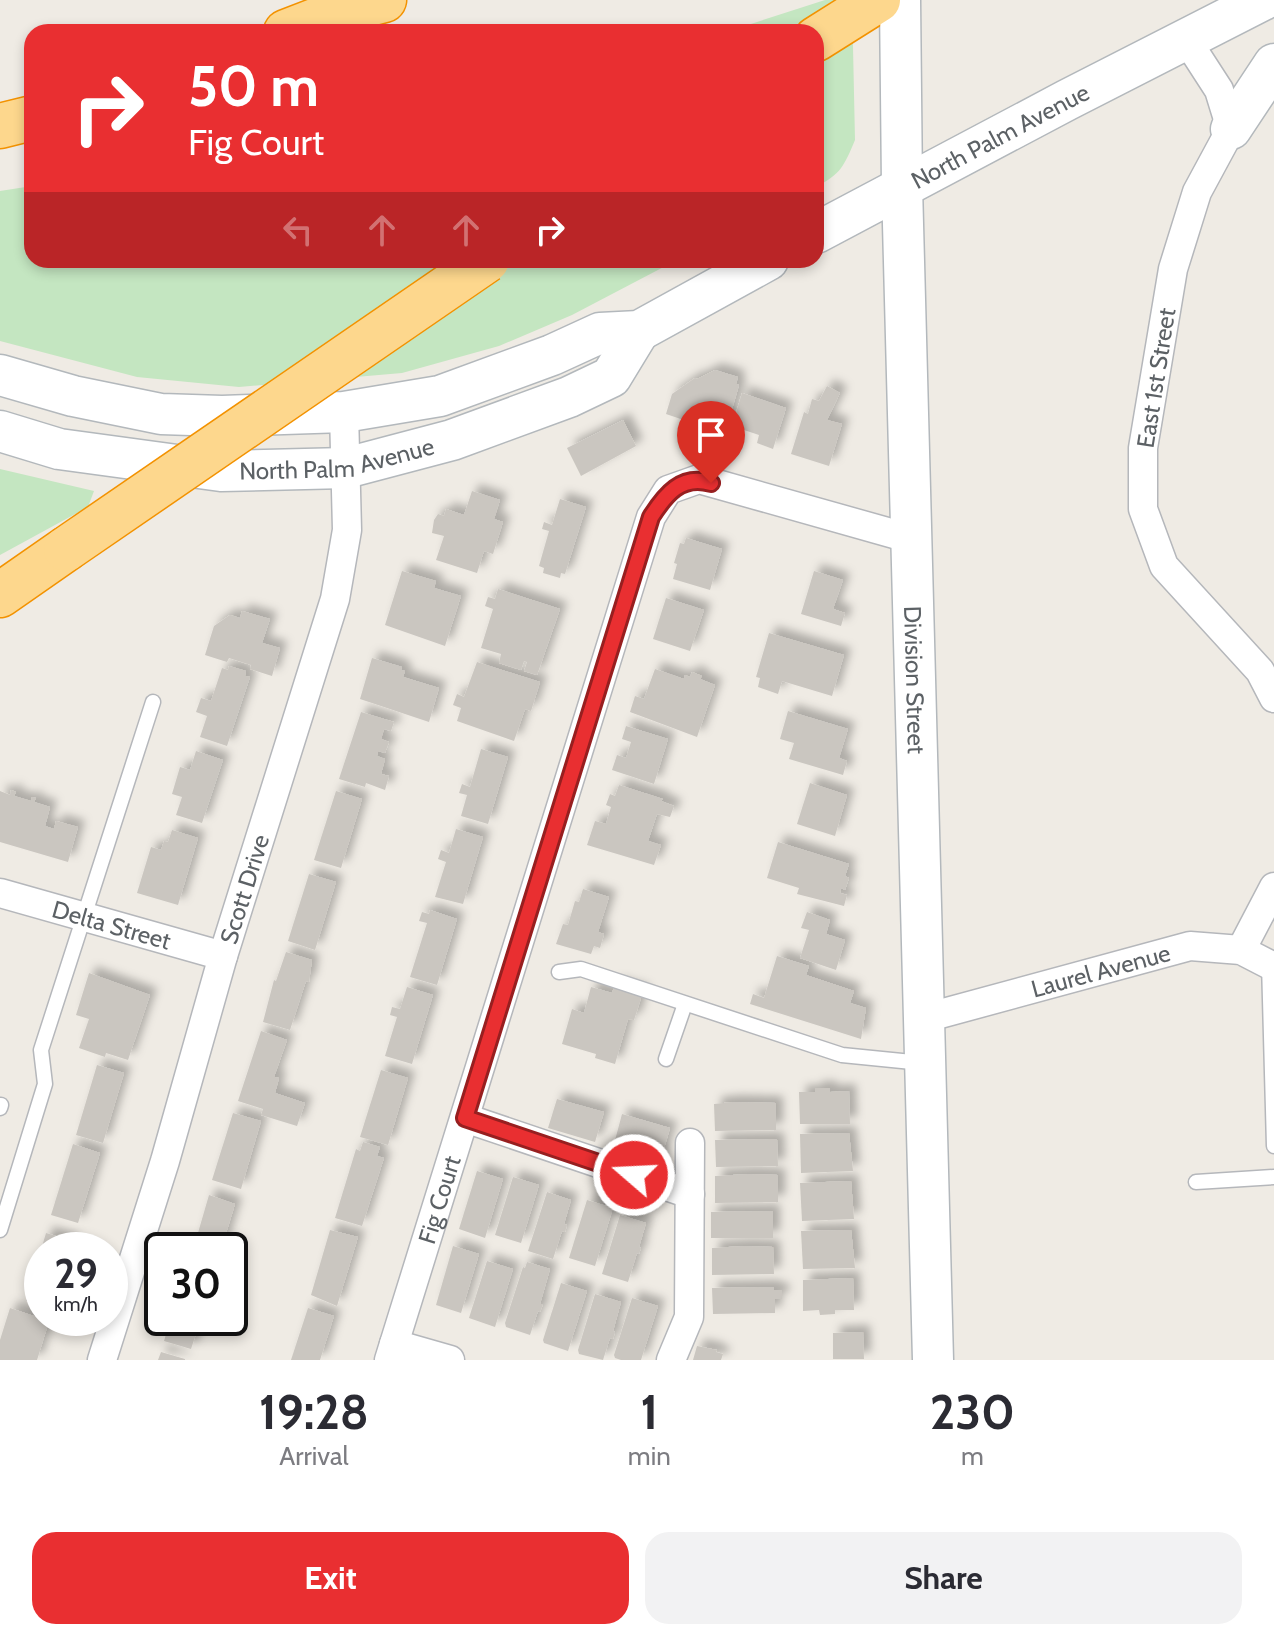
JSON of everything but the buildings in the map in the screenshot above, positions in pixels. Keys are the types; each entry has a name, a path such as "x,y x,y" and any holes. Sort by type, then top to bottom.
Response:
{"highway":[{"path":"307,24 384,0"},
{"path":"824,34 878,0"},
{"path":"0,126 24,120"},
{"path":"0,595 475,268"}],"main road":[{"name":"Division Street","path":"900,0 902,186 933,1360"},
{"name":"North Palm Avenue","path":"824,229 1263,0"},
{"path":"1231,129 1274,64"},
{"name":"North Palm Avenue","path":"0,375 73,396 161,414 222,416 344,412 440,396 552,355 600,333 639,331 753,268"},
{"name":"North Palm Avenue","path":"0,431 59,449 221,471 346,468 452,440 569,397 611,377 639,331"}],"street":[{"path":"1186,39 1219,90 1231,129"},
{"name":"East 1st Street","path":"1231,129 1197,192 1173,269 1143,448 1143,509 1164,566 1267,666 1274,698"},
{"name":"Scott Drive","path":"102,1360 165,1161 223,956 335,599 347,530 344,412"},
{"name":"Fig Court","path":"392,1352 651,517 668,490 699,479 912,539"},
{"path":"1241,950 1274,887"},
{"name":"Delta Street","path":"0,893 223,956"},
{"name":"Laurel Avenue","path":"925,1018 1190,946 1241,950 1272,965"},
{"path":"465,1118 690,1194"},
{"path":"671,1360 689,1317 690,1143"},
{"path":"392,1352 450,1360"}],"lane":[{"path":"0,1230 45,1084 41,1050 153,702"},
{"path":"1272,965 1274,1146"},
{"path":"559,972 581,969 842,1055 926,1063"},
{"path":"666,1059 685,1004"},
{"path":"1196,1182 1274,1177"}],"green space":[{"path":"825,0 852,0 855,140 841,168 824,182 824,24 751,24"},
{"path":"24,187 24,268 662,268 572,315 499,346 402,373 239,387 137,377 0,341 0,191"},
{"path":"0,469 94,491 88,507 0,555"}],"route":[{"path":"634,1175 465,1118 651,517 668,490 699,479 711,483"}]}
